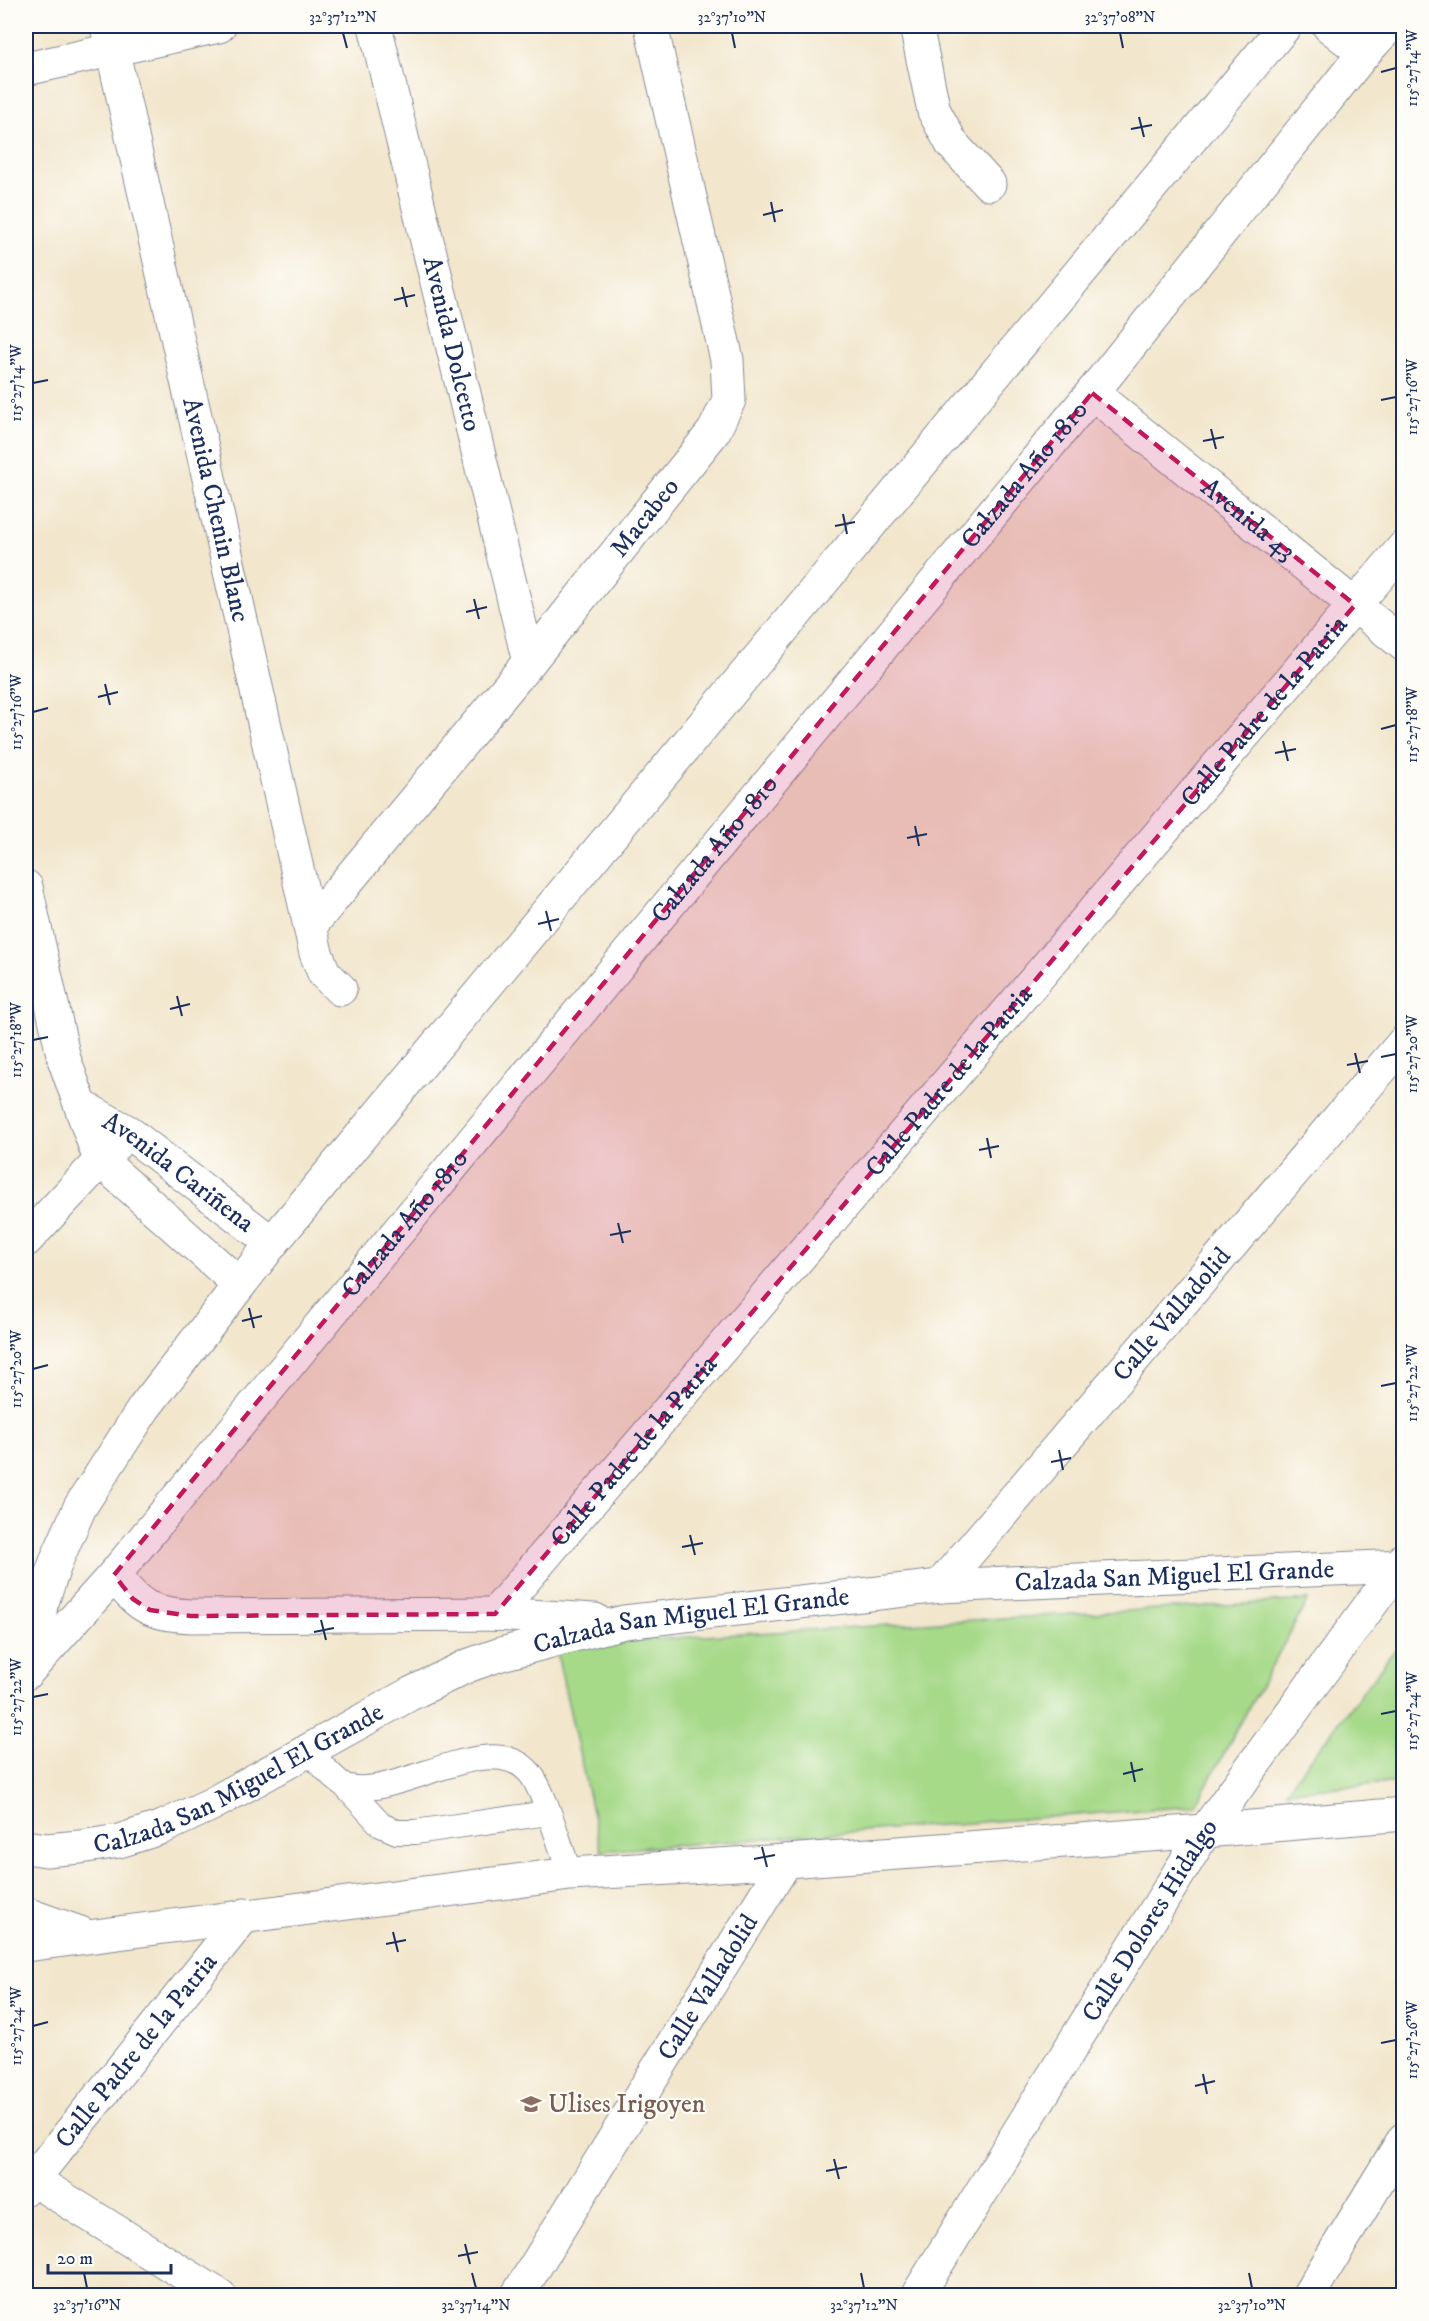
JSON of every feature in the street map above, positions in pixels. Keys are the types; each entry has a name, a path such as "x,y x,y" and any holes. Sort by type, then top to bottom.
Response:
{"street":[{"path":"26,69 110,38 219,26"},
{"name":"Avenida Dolcetto","path":"375,26 529,662"},
{"name":"Macabeo","path":"310,926 529,662 714,431 729,400 727,360 651,26"},
{"path":"916,26 934,111 952,144 989,184"},
{"name":"Calzada Año 1810","path":"29,1669 41,1605 57,1559 80,1507 144,1408 272,1243 1285,26"},
{"path":"1329,26 1364,53"},
{"name":"Calzada Año 1810","path":"29,1669 114,1575 1092,393 1364,53 1389,26"},
{"name":"Avenida Chenin Blanc","path":"110,38 316,953 324,973 340,989"},
{"name":"Avenida 43","path":"1092,393 1404,645"},
{"name":"Calle Padre de la Patria","path":"495,1614 1404,547"},
{"name":"Avenida Cariñena","path":"26,888 64,1059 100,1160 239,1284"},
{"name":"Calle Valladolid","path":"940,1586 1404,1042"},
{"name":"Avenida Cariñena","path":"81,1106 128,1132 272,1243"},
{"path":"26,1240 128,1132"},
{"name":"Calzada San Miguel El Grande","path":"26,1847 46,1850 80,1847 119,1840 163,1827 212,1804 410,1694 467,1666 501,1654 624,1622 940,1586 1401,1564"},
{"name":"Calle Dolores Hidalgo","path":"917,2295 1205,1831 1401,1564"},
{"path":"114,1575 133,1599 150,1610 168,1615 495,1614 624,1622"},
{"path":"26,1945 570,1874 1205,1831 1404,1814"},
{"name":"Calle Valladolid","path":"517,2295 786,1861"},
{"path":"26,1914 89,1936"},
{"name":"Calle Padre de la Patria","path":"29,2184 245,1915"},
{"path":"1308,2295 1404,2139"},
{"path":"29,2184 220,2295"}],"lane":[{"path":"308,1751 381,1825 397,1832 416,1832 548,1813"},
{"path":"346,1787 364,1788 382,1785 474,1759 496,1758 517,1761 531,1773 570,1874"}],"highlighted area":[{"path":"1092,393 1355,605 495,1614 191,1616 150,1610 133,1599 114,1575"}],"green space":[{"path":"1308,1600 1195,1806 601,1851 555,1645"},
{"path":"1403,1639 1403,1782 1286,1791"}],"place":[{"name":"Ulises Irigoyen","path":"531,2104"}]}
